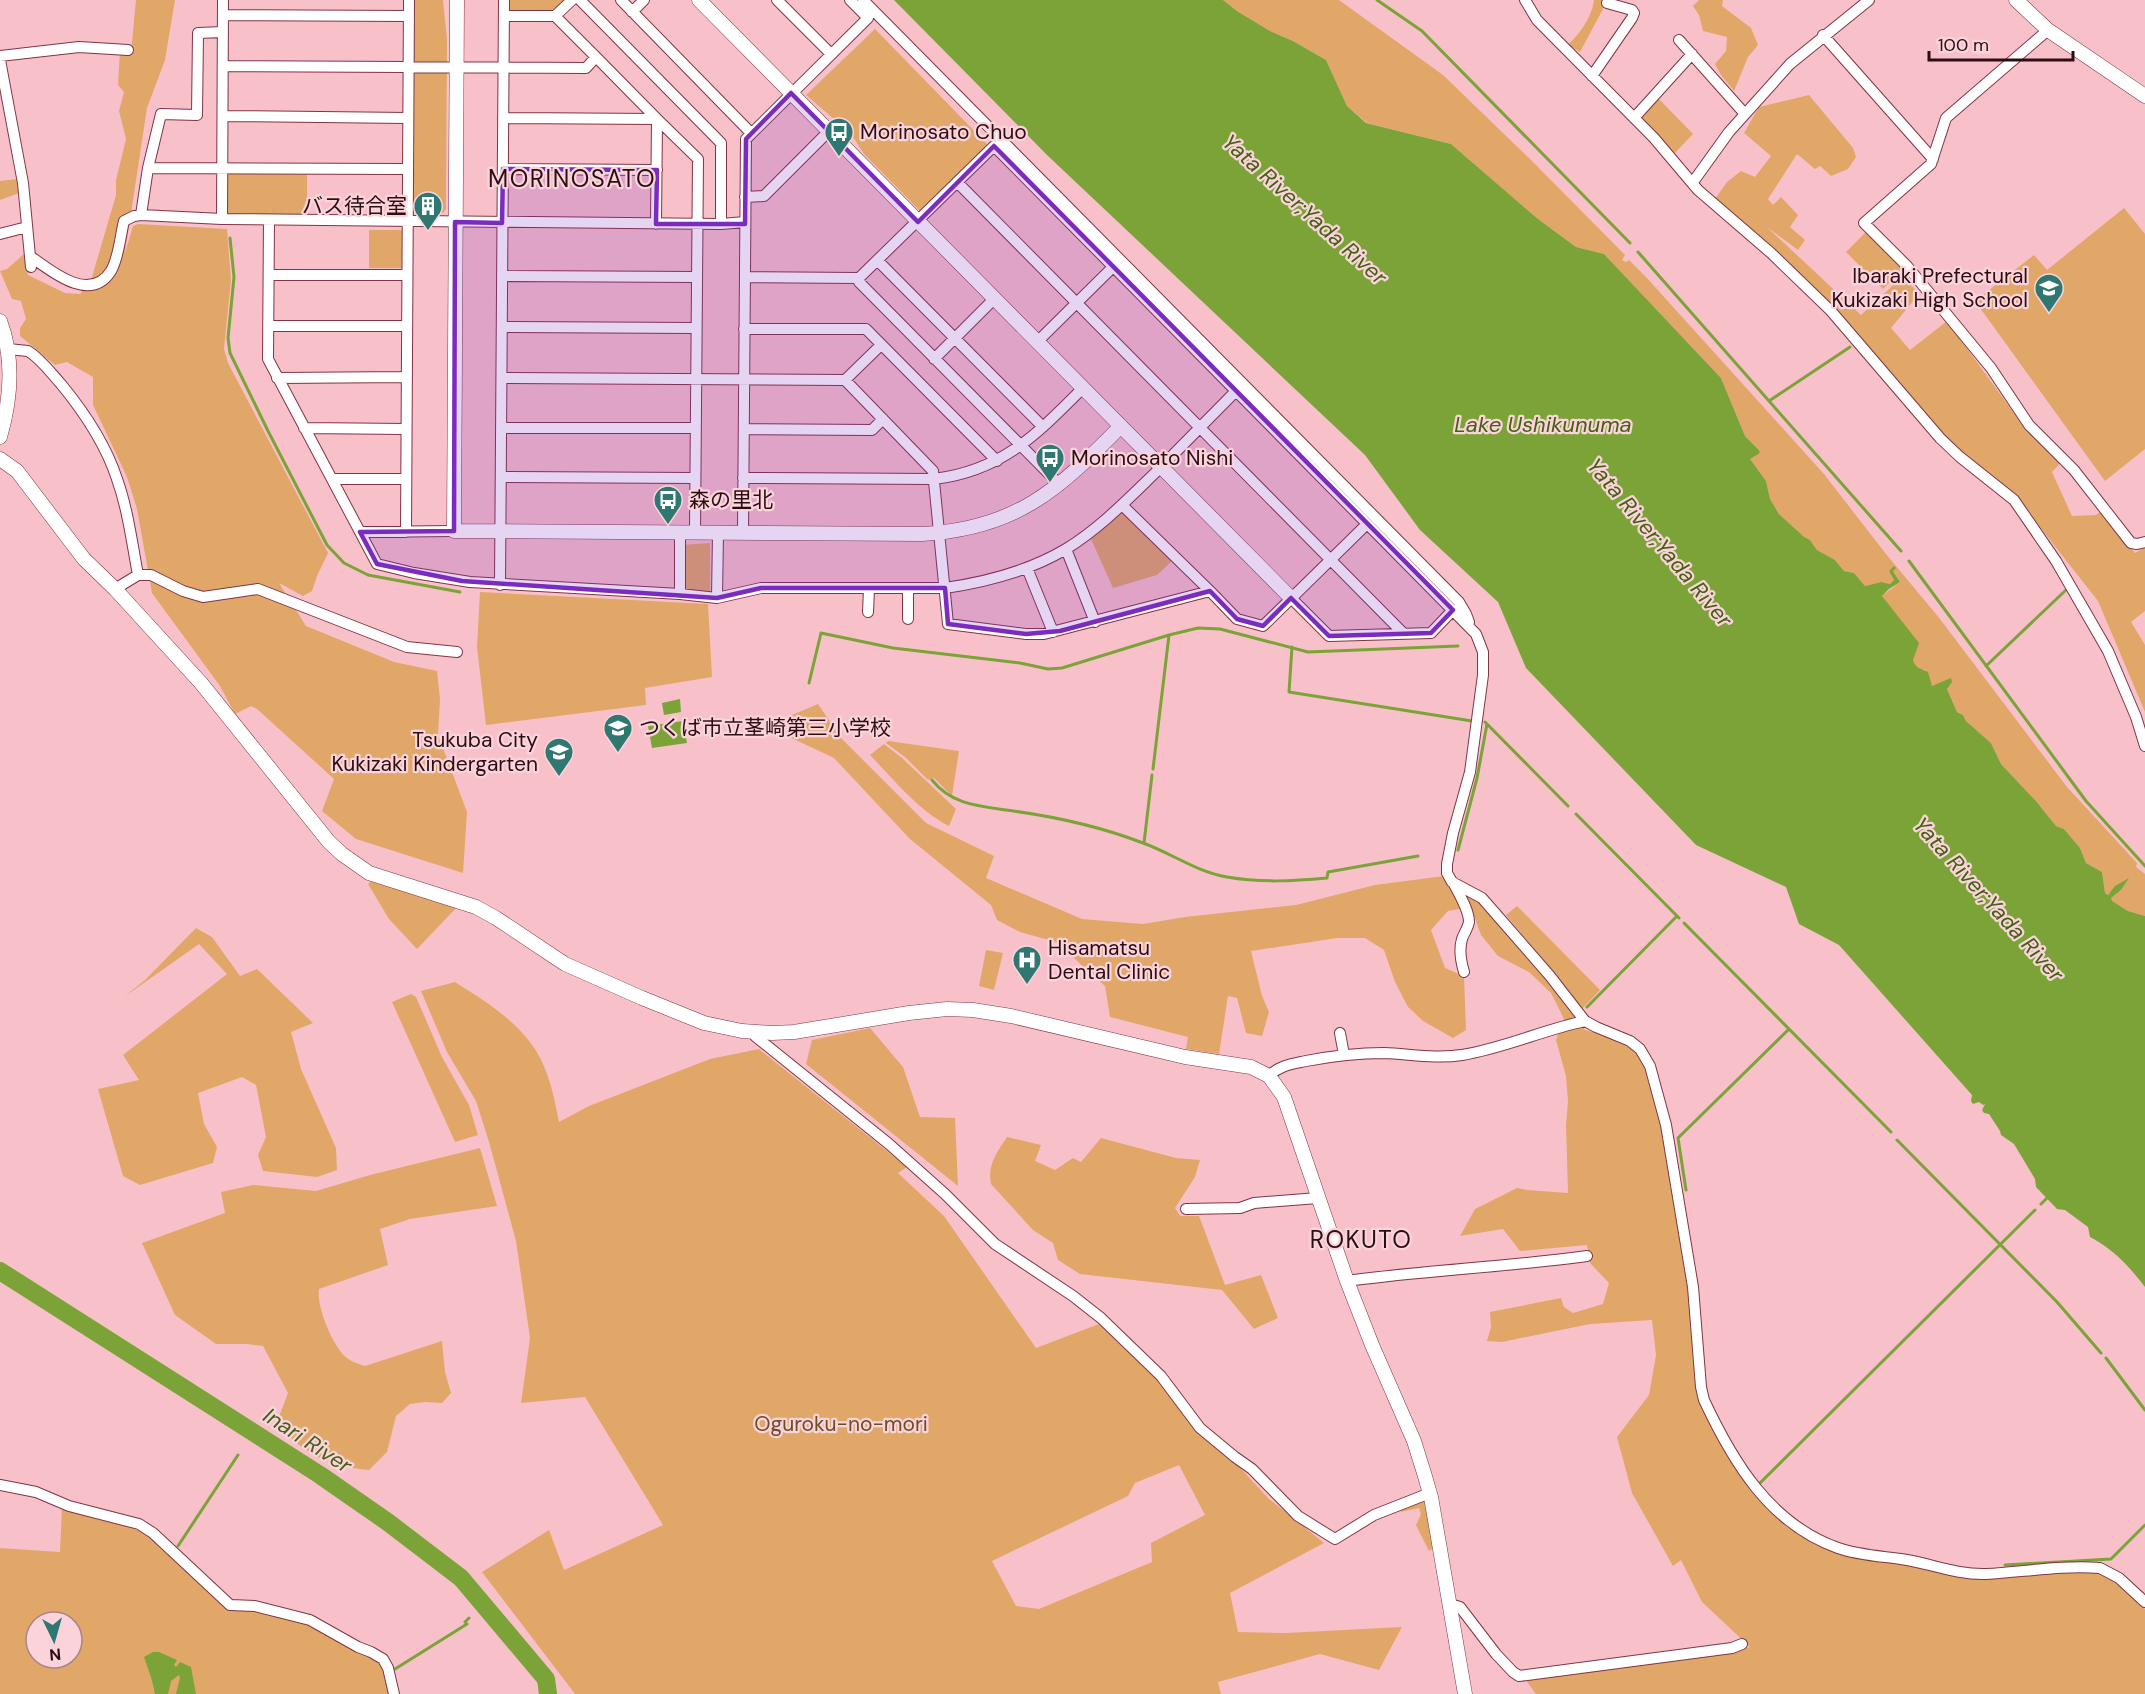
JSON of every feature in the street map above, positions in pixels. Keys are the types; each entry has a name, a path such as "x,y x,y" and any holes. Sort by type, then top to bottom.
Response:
{"street":[{"path":"222,219 223,0"},
{"path":"406,532 409,0"},
{"path":"454,531 457,0"},
{"path":"500,585 504,0"},
{"path":"504,16 555,16 572,0"},
{"path":"580,0 721,142 721,224"},
{"path":"621,0 751,133"},
{"path":"632,12 644,0"},
{"path":"699,0 1329,636 1431,633 1454,610"},
{"path":"777,0 831,54"},
{"path":"743,533 746,139 868,18 850,0"},
{"path":"863,0 1459,602 1481,647 1484,669 1470,772 1447,864 1447,873 1468,916 1469,923 1461,941 1461,964 1464,972"},
{"path":"1525,0 1538,20 1635,118 1698,190 1771,253 1817,297 1889,376 1941,438 1960,457 2003,490 2024,513 2056,561 2108,651 2136,717 2145,746"},
{"path":"1693,182 1745,114 1790,64 1869,0"},
{"path":"2016,0 2048,30 2145,96"},
{"path":"1592,75 1634,13 1632,10 1607,3"},
{"path":"223,15 408,16"},
{"path":"555,16 698,159 695,532"},
{"path":"2048,30 1946,118 1932,164 1864,223 1907,266 1991,368 2029,425 2074,470 2131,543 2145,542"},
{"path":"141,215 148,168 161,114 197,115 198,33 223,33"},
{"path":"1823,35 1934,159"},
{"path":"1679,40 1745,114"},
{"path":"128,50 79,47 0,58 21,175 30,262 71,282 86,285 95,283 110,272 115,261 124,221 141,215 222,219 502,223 721,224 745,222"},
{"path":"1635,118 1692,54"},
{"path":"223,66 586,68 596,57"},
{"path":"223,116 408,118"},
{"path":"503,118 657,119"},
{"path":"656,224 657,119"},
{"path":"745,196 764,196 830,131"},
{"path":"745,277 859,278 994,146 1366,524 1470,626"},
{"path":"148,168 408,169"},
{"path":"502,169 657,170"},
{"path":"957,182 1404,634"},
{"path":"269,220 268,359 277,378 377,564 443,578 500,585 717,598 760,588 945,588 989,580 1027,568 1066,549 1102,524 1236,391"},
{"path":"0,234 27,226"},
{"path":"878,261 1043,427"},
{"path":"1037,342 1113,267"},
{"path":"269,275 407,275"},
{"path":"502,276 696,277"},
{"path":"859,278 859,282 1060,485"},
{"path":"934,358 994,299"},
{"path":"0,321 8,350 9,390 0,437"},
{"path":"269,326 407,326"},
{"path":"502,327 695,328"},
{"path":"744,328 866,329 997,461"},
{"path":"502,378 845,380 881,345"},
{"path":"8,350 28,351 32,349 72,397 110,460 124,504 138,575"},
{"path":"277,378 406,377"},
{"path":"845,380 932,468 948,624 1026,634 1053,632 1210,591"},
{"path":"744,478 934,479 958,475 997,461 1021,446 1083,388"},
{"path":"744,429 872,430 883,419"},
{"path":"360,532 940,533 998,520 1034,502 1060,485 1121,426"},
{"path":"304,428 406,429"},
{"path":"501,428 695,428"},
{"path":"0,459 17,471 70,542 201,683 318,828 342,854 369,873 476,907 565,964 642,999 704,1023 742,1031 794,1032 909,1013 946,1009 973,1010 1023,1018 1185,1058 1251,1067 1269,1076 1284,1097 1347,1281 1414,1441 1430,1493 1465,1694"},
{"path":"501,477 695,477"},
{"path":"332,479 406,479"},
{"path":"1122,505 1237,619 1263,626 1366,524"},
{"path":"680,532 680,594"},
{"path":"717,598 718,533"},
{"path":"1066,549 1095,622"},
{"path":"1027,568 1053,632"},
{"path":"114,589 138,575 151,575 183,591 203,597 258,589 407,647 457,652"},
{"path":"867,612 869,589"},
{"path":"908,589 908,619"},
{"path":"1452,882 1482,898 1538,962 1585,1021 1630,1041 1640,1049 1650,1066 1666,1125 1679,1196 1693,1287 1704,1400 1742,1469 1755,1489 1776,1512 1797,1528 1838,1548 1868,1556 1902,1559 1963,1574 2100,1568 2120,1578 2145,1602"},
{"path":"1269,1076 1280,1067 1344,1055 1386,1053 1441,1057 1461,1055 1497,1048 1539,1033 1585,1021"},
{"path":"1340,1033 1344,1055"},
{"path":"755,1036 889,1144 945,1194 995,1244 1073,1296 1101,1318 1161,1376 1200,1428 1252,1468 1298,1516 1335,1539 1374,1515 1430,1493"},
{"path":"1186,1209 1240,1208 1254,1203 1318,1198"},
{"path":"1347,1281 1587,1256"},
{"path":"0,1485 36,1491 69,1506 139,1524 153,1533 230,1605 255,1606 310,1620 378,1656 388,1668 394,1694"},
{"path":"1450,1604 1460,1607 1496,1654 1519,1676 1732,1648 1742,1644"}],"highlighted area":[{"path":"791,93 918,222 994,146 1453,610 1431,633 1329,636 1291,598 1263,626 1237,619 1210,591 1060,631 1026,634 948,624 945,588 761,588 717,598 462,581 377,564 360,532 454,531 455,222 502,223 503,169 657,170 656,224 745,224 746,139"}],"green space":[{"path":"136,0 175,0 165,60 147,108 125,253 133,226 138,224 227,229 231,280 224,349 228,363 328,553 312,591 303,596 279,583 306,626 394,662 437,671 440,699 438,735 467,812 463,873 356,839 322,811 334,779 257,709 251,706 235,714 220,686 152,593 137,509 127,477 93,405 93,377 67,362 55,365 20,336 20,328 26,319 21,301 12,299 0,271 7,269 24,254 28,275 65,293 80,294 92,277 116,195 116,180 126,139 119,111 124,92 118,85 120,51 131,52"},
{"path":"414,0 443,0 447,39 446,209 443,213 417,215 413,211"},
{"path":"509,0 567,0 556,12 511,11"},
{"path":"1223,0 1339,0 1443,75 1530,159 1625,255 1622,260 1626,262 1629,260 1646,277 1824,474 1940,619 2067,787 2137,863 2136,867 2145,874 2145,916 2128,911 2111,901 2111,898 2121,890 2128,879 2107,895 2105,893 2102,872 2086,863 2080,848 2064,829 2056,826 2001,764 1991,743 1966,721 1963,715 1957,712 1944,682 1932,686 1925,670 1919,670 1914,665 1889,606 1882,596 1900,582 1893,570 1889,571 1894,580 1890,584 1881,582 1865,586 1854,573 1844,571 1835,560 1817,550 1810,540 1804,538 1779,514 1770,499 1766,481 1749,458 1760,453 1759,450 1745,436 1721,378 1604,254 1576,247 1538,219 1451,144 1367,123 1347,106 1326,60 1270,31"},
{"path":"1594,0 1604,0 1603,9 1580,52 1568,45 1585,24"},
{"path":"1699,0 1723,0 1722,6 1751,28 1758,45 1748,57 1734,91 1715,64 1726,51 1727,37 1703,31 1699,15 1693,6"},
{"path":"875,29 988,145 921,212 864,154 853,137 806,95"},
{"path":"1809,95 1853,148 1856,157 1848,169 1831,176 1820,166 1815,169 1797,154 1768,199 1773,205 1781,197 1798,215 1790,227 1805,240 1798,250 1767,227 1861,315 1903,276 1919,294 1891,328 1910,350 1947,321 2024,427 2061,462 2052,472 2072,516 2096,515 2100,512 2135,553 2145,547 2145,611 2131,622 2145,645 2145,712 2098,601 2017,498 1961,454 1835,311 1715,199 1727,182 1741,171 1755,177 1771,156 1744,133 1759,107"},
{"path":"1658,98 1693,134 1674,154 1638,118"},
{"path":"229,172 307,172 307,215 229,214 226,212"},
{"path":"18,179 19,193 0,200 0,181"},
{"path":"2124,208 2145,234 2145,449 2105,481 1975,301 2034,255 2047,270"},
{"path":"369,230 402,230 402,268 369,268"},
{"path":"1866,232 1903,269 1883,289 1846,252"},
{"path":"1121,513 1124,513 1172,561 1157,575 1113,588 1091,539"},
{"path":"710,543 710,592 682,590 682,545"},
{"path":"480,592 708,604 712,677 645,688 646,705 486,725 477,647"},
{"path":"818,704 842,739 926,823 994,856 986,878 1082,919 1143,924 1296,905 1375,885 1444,876 1479,901 1585,1030 1623,1040 1644,1063 1652,1084 1681,1230 1707,1417 1750,1490 1787,1527 1817,1543 1938,1571 1937,1573 1963,1578 2077,1572 2100,1573 2112,1578 2145,1609 2145,1694 1536,1694 1525,1679 1734,1652 1750,1647 1702,1602 1681,1560 1673,1566 1632,1493 1617,1437 1649,1395 1656,1355 1652,1320 1590,1324 1502,1342 1487,1341 1491,1327 1490,1312 1561,1298 1564,1307 1573,1313 1603,1304 1609,1283 1590,1263 1587,1245 1520,1251 1503,1229 1460,1236 1475,1209 1517,1188 1568,1193 1566,1125 1568,1101 1566,1076 1556,1040 1564,1019 1551,993 1529,972 1498,956 1481,935 1471,907 1448,911 1431,930 1445,968 1464,976 1466,1030 1453,1038 1423,1021 1408,1007 1395,982 1384,950 1365,938 1337,938 1251,951 1262,996 1269,1012 1262,1036 1246,1033 1237,998 1228,996 1219,1054 1186,1049 1188,1037 1110,1017 1105,986 1056,942 1020,932 997,920 991,905 910,839 834,758 785,735 792,715"},
{"path":"888,741 959,751 952,796 934,778 928,780 905,757 886,743"},
{"path":"884,744 956,809 949,826 927,812 870,755"},
{"path":"372,880 458,906 417,949 389,919 368,884"},
{"path":"1517,906 1600,990 1582,1009 1506,915"},
{"path":"196,928 212,937 240,976 257,969 313,1023 291,1032 301,1069 336,1148 337,1170 317,1177 263,1171 258,1155 266,1137 256,1085 242,1077 198,1093 204,1124 217,1147 213,1163 140,1185 123,1176 98,1089 139,1080 123,1055 227,974 199,944 124,997 145,980"},
{"path":"986,950 1003,953 994,990 979,986"},
{"name":"Oguroku-no-mori","path":"455,982 484,1000 510,1021 533,1046 542,1061 559,1122 589,1106 710,1059 759,1049 907,1167 898,1173 944,1216 1036,1348 1099,1324 1169,1390 1268,1498 1324,1543 1230,1593 1238,1632 1286,1633 1402,1627 1379,1670 1320,1654 1218,1682 1221,1694 575,1694 482,1572 549,1530 564,1570 663,1525 585,1397 521,1403 530,1338 516,1241 476,1101 447,1052 421,991","holes":["1179,1465 1205,1515 1151,1543 1152,1562 1039,1609 1016,1606 992,1561 1128,1496 1135,1483"]},
{"path":"411,994 416,997 442,1057 469,1105 478,1135 455,1142 392,1002"},
{"path":"870,1028 903,1067 920,1117 955,1118 958,1186 806,1064 812,1040"},
{"path":"1007,1137 1041,1145 1035,1161 1055,1170 1073,1158 1081,1162 1101,1138 1176,1158 1200,1160 1195,1177 1175,1208 1180,1216 1199,1216 1225,1285 1261,1275 1278,1318 1254,1329 1222,1290 1080,1274 1058,1260 1053,1243 1033,1230 991,1184 990,1171 996,1153"},
{"path":"480,1148 497,1206 410,1219 380,1229 388,1265 319,1289 320,1305 331,1336 342,1353 356,1363 365,1366 442,1341 445,1372 451,1393 442,1403 410,1404 396,1416 387,1452 369,1470 329,1462 306,1450 286,1433 277,1422 288,1393 263,1346 216,1344 175,1315 142,1243 225,1213 221,1192 253,1185 316,1191"},
{"path":"1423,1499 1433,1548 1429,1551 1416,1525 1421,1514 1419,1508 1401,1512 1400,1508"},
{"path":"62,1507 101,1517 145,1533 202,1586 252,1609 312,1625 370,1655 385,1667 391,1694 0,1694 0,1548 60,1552"}],"water":[{"name":"Lake Ushikunuma","path":"894,0 1223,0 1270,31 1326,60 1347,106 1366,123 1451,144 1538,219 1576,247 1604,254 1721,378 1745,436 1759,450 1760,453 1750,459 1766,481 1770,499 1779,514 1810,540 1817,550 1835,560 1844,571 1854,573 1865,586 1881,582 1890,584 1894,580 1889,571 1894,566 1896,568 1893,571 1900,582 1882,596 1919,643 1913,660 1915,665 1928,672 1932,686 1951,678 1952,682 1947,689 1957,712 1963,715 1966,721 1991,743 2001,764 2056,826 2064,829 2080,848 2086,863 2102,872 2105,893 2108,895 2115,886 2129,878 2121,890 2111,898 2128,911 2145,916 2145,1287 2120,1259 2090,1237 2088,1227 2065,1210 2057,1209 2036,1187 2035,1179 2014,1144 2001,1135 1989,1114 1982,1110 1985,1104 1979,1102 1973,1104 1972,1095 1839,945 1799,924 1786,887 1696,845 1526,668 1498,602 1420,530 1365,455 1047,155"},
{"path":"680,699 681,712 664,715 662,703"},
{"path":"683,721 687,743 652,748 648,726"},
{"path":"153,1652 159,1652 177,1660 174,1665 176,1667 180,1662 191,1667 196,1694 176,1694 179,1675 171,1681 168,1694 155,1694 144,1657"}],"waterway":[{"path":"1377,0 1422,31 1630,243"},
{"path":"230,238 234,277 228,338 230,353 327,545 344,563 368,575 460,592"},
{"path":"1638,252 1901,551"},
{"path":"1769,401 1850,347"},
{"path":"1909,561 2086,801 2145,866"},
{"path":"1986,666 2067,589"},
{"path":"809,683 821,633 893,648 1020,663 1048,669 1062,668 1198,628 1220,629 1308,652 1458,646"},
{"path":"1153,769 1169,635"},
{"path":"1292,647 1289,692 1472,721"},
{"path":"1485,722 1568,806"},
{"path":"1458,850 1477,778 1487,724"},
{"path":"1144,843 1152,775"},
{"path":"932,780 939,788 965,802 1058,819 1110,832 1153,847 1205,871 1227,877 1277,881 1327,878 1328,872 1418,856"},
{"path":"1576,814 1679,918"},
{"path":"1587,1007 1677,916"},
{"path":"1684,923 1891,1132"},
{"path":"1686,1190 1678,1138 1789,1029"},
{"path":"1897,1140 2057,1302 2101,1353"},
{"path":"2041,1204 2047,1198"},
{"path":"1759,1484 2035,1210"},
{"name":"Inari River","path":"0,1271 320,1475 389,1523 461,1578 546,1679 548,1694"},
{"path":"2106,1358 2145,1410"},
{"path":"178,1546 238,1455"},
{"path":"2005,1565 2111,1559 2145,1525"},
{"path":"395,1669 467,1624 465,1622 469,1618"}],"place":[{"name":"Morinosato Chuo","path":"839,158"},
{"name":"バス待合室","path":"428,232"},
{"name":"Ibaraki Prefectural Kukizaki High School","path":"2049,314"},
{"name":"Morinosato Nishi","path":"1050,484"},
{"name":"森の里北","path":"668,526"},
{"name":"つくば市立茎崎第三小学校","path":"618,754"},
{"name":"Tsukuba City Kukizaki Kindergarten","path":"559,778"},
{"name":"Hisamatsu Dental Clinic","path":"1027,986"}],"district":[{"name":"MORINOSATO","path":"572,179"},
{"name":"ROKUTO","path":"1361,1240"}],"water label":[{"name":"Yata River;Yada River","path":"1305,209"},
{"name":"Yata River;Yada River","path":"1660,542"},
{"name":"Yata River;Yada River","path":"1989,899"}]}
